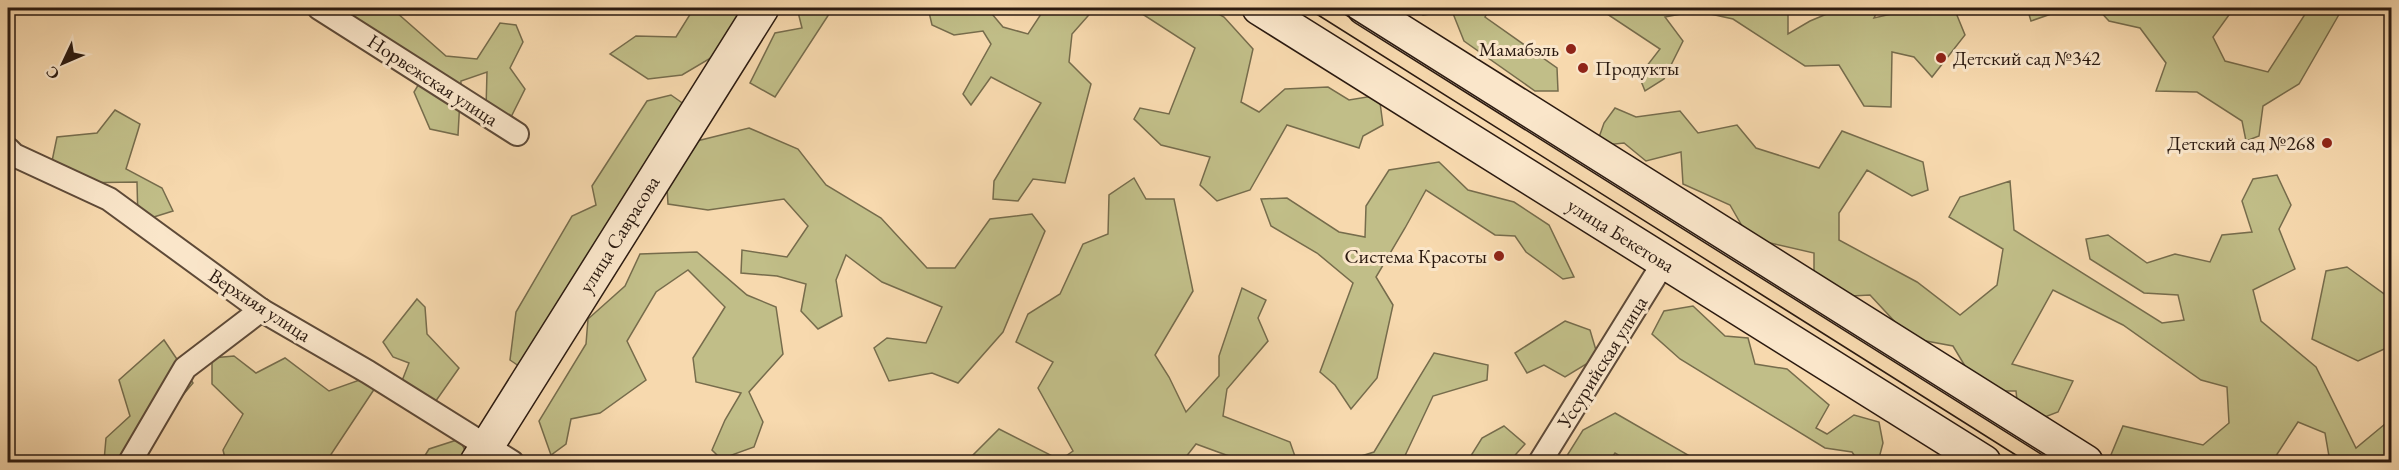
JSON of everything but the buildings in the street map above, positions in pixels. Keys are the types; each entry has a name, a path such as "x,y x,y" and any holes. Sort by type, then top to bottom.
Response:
{"main road":[{"name":"улица Саврасова","path":"492,458 762,8"},
{"name":"улица Бекетова","path":"1259,8 1984,462"},
{"path":"1364,8 2086,462"}],"street":[{"name":"Норвежская улица","path":"319,8 517,134"},
{"name":"Верхняя улица","path":"10,157 109,199 261,310 368,372 492,458"},
{"name":"Уссурийская улица","path":"1540,462 1664,262"},
{"path":"130,462 185,368 261,310"}],"shaded area":[{"path":"330,8 400,8 396,12 446,56 477,59 500,23 516,25 523,42 510,68 525,89 510,119 486,109 487,72 461,81 458,135 430,129 414,92 429,67 380,33 333,23"},
{"path":"694,8 748,8 726,49 682,75 648,79 610,54 636,36 676,37"},
{"path":"797,8 833,8 775,97 750,83 775,33 802,28"},
{"path":"928,8 987,8 1003,27 1028,34 1045,8 1095,8 1072,34 1069,62 1091,84 1065,183 1033,179 1018,201 993,199 994,181 1041,103 991,77 971,105 963,94 991,44 983,31 954,35 932,25"},
{"path":"1133,8 1208,8 1224,17 1253,49 1241,102 1259,112 1285,89 1328,87 1349,100 1379,95 1383,125 1363,136 1359,148 1287,125 1250,190 1217,201 1200,185 1210,157 1161,145 1134,119 1140,108 1169,114 1195,48"},
{"path":"1410,8 1490,8 1485,17 1557,68 1558,91 1535,91 1464,41 1452,11 1423,15"},
{"path":"1598,8 1788,8 1788,34 1810,21 1841,8 1879,8 1874,18 1918,8 1954,8 1965,35 1932,77 1914,57 1892,52 1891,107 1864,106 1839,65 1805,66 1733,19 1697,11 1665,17 1683,41 1664,79 1645,91 1639,76 1660,49"},
{"path":"2027,8 2057,8 2051,14 2031,21"},
{"path":"2097,8 2234,8 2213,37 2225,61 2268,72 2309,8 2340,8 2341,11 2299,84 2263,106 2259,136 2246,141 2242,121 2197,92 2156,91 2166,63 2140,28 2109,21"},
{"path":"671,95 688,107 529,373 510,360 516,312 572,216 596,205 592,186 647,101"},
{"path":"1615,108 1636,117 1680,111 1698,133 1737,125 1756,148 1819,168 1842,131 1923,162 1928,190 1912,196 1867,170 1839,213 1839,240 1917,282 1960,315 1997,285 2003,249 1949,217 1960,197 2010,181 2014,230 2162,323 2184,320 2178,295 2144,293 2090,259 2086,239 2108,235 2147,263 2175,254 2210,262 2222,235 2252,232 2242,201 2253,179 2277,175 2291,205 2279,229 2295,269 2253,290 2261,321 2316,367 2356,448 2391,419 2391,462 2330,462 2325,433 2298,422 2272,462 2108,462 2123,426 2203,445 2229,423 2227,387 2201,380 2123,325 2053,290 2012,364 2073,381 2058,412 2037,420 2018,410 2016,391 1980,391 1953,346 1910,338 1870,295 1832,297 1814,284 1814,253 1749,238 1730,205 1683,184 1681,152 1646,161 1624,143 1596,146 1604,123"},
{"path":"115,110 140,124 126,169 162,188 173,211 138,222 137,182 73,183 51,166 57,137 97,133"},
{"path":"749,128 798,149 826,185 881,218 927,268 955,268 990,219 1032,214 1045,231 1003,332 958,383 932,373 889,381 874,348 887,338 926,343 942,307 882,282 846,255 836,280 842,316 818,329 801,311 806,284 777,276 741,273 742,250 787,257 808,226 784,199 708,210 668,204 666,172 685,144"},
{"path":"1439,162 1468,190 1514,202 1549,225 1574,277 1563,279 1526,252 1515,236 1495,235 1426,190 1376,277 1393,305 1377,378 1351,409 1335,385 1320,372 1353,283 1317,253 1271,226 1261,199 1287,198 1339,232 1365,237 1366,206 1389,170"},
{"path":"1134,178 1146,199 1174,199 1193,291 1155,355 1186,412 1219,376 1219,356 1242,288 1266,300 1258,318 1268,341 1227,389 1223,416 1290,442 1297,462 1241,462 1196,444 1182,462 971,462 970,458 999,429 1060,460 1073,451 1038,388 1053,362 1016,342 1028,314 1060,294 1083,244 1108,234 1109,195"},
{"path":"697,252 747,295 776,307 783,354 749,392 763,422 754,447 721,459 712,450 725,420 741,393 696,382 693,358 725,307 688,270 656,292 627,341 646,380 600,413 571,419 566,444 551,455 539,421 586,344 588,319 625,286 640,254"},
{"path":"2347,267 2391,299 2391,346 2358,361 2312,339 2326,271"},
{"path":"417,299 425,307 427,334 459,368 433,405 400,386 409,363 393,357 383,342"},
{"path":"1693,306 1725,336 1748,338 1755,364 1787,369 1829,405 1816,428 1827,434 1854,415 1879,422 1883,443 1878,462 1859,462 1852,452 1825,448 1680,359 1652,334 1664,311"},
{"path":"1565,321 1590,330 1598,357 1565,377 1544,365 1527,373 1515,353"},
{"path":"164,340 193,383 127,462 104,461 106,438 130,416 119,380"},
{"path":"1434,353 1488,365 1487,380 1433,396 1402,462 1342,462 1374,452"},
{"path":"234,356 256,373 285,358 329,391 365,378 375,388 326,462 226,462 223,450 243,414 212,384 212,358"},
{"path":"1615,413 1698,462 1630,462 1615,453 1609,462 1563,462 1583,430"},
{"path":"1504,426 1525,444 1509,462 1467,462 1482,438"},
{"path":"460,439 468,458 466,462 421,462 429,449"}],"tram line":[{"path":"1307,8 2027,462"},
{"path":"1335,8 2057,462"}],"place":[{"name":"Мамабэль","path":"1571,49"},
{"name":"Детский сад №342","path":"1941,58"},
{"name":"Продукты","path":"1583,68"},
{"name":"Детский сад №268","path":"2327,143"},
{"name":"Система Красоты","path":"1499,256"}]}
